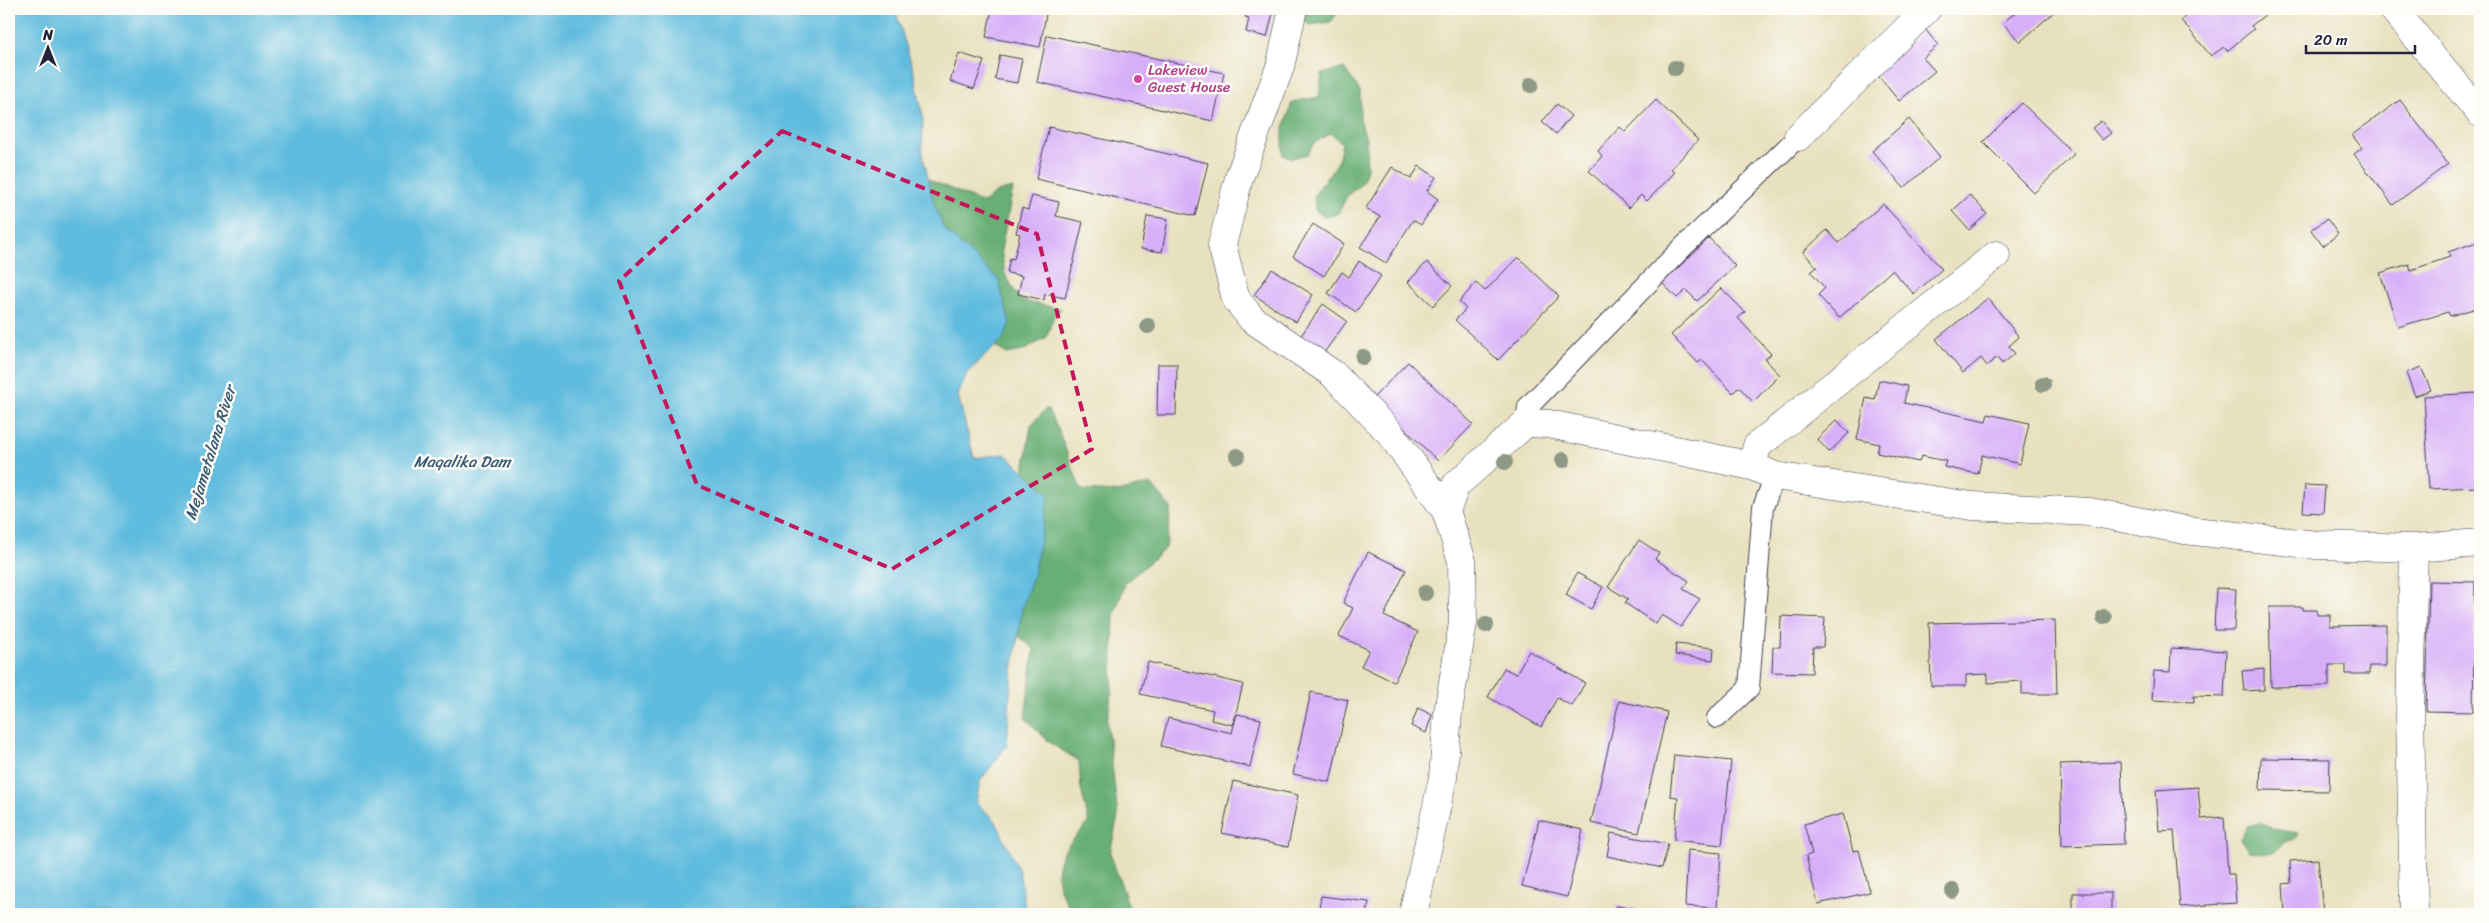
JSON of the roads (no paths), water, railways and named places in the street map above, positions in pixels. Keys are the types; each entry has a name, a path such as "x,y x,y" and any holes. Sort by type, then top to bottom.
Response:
{"street":[{"path":"1293,9 1280,67 1239,178 1222,245 1236,299 1252,319 1333,374 1390,433 1446,511 1462,561 1463,623 1448,712 1443,778 1413,914"},
{"path":"1798,137 1927,9"},
{"path":"2393,9 2480,113"},
{"path":"1763,471 1757,446 1996,255"},
{"path":"1446,511 1456,484 1526,423 1549,424 1763,471 1972,506 2090,512 2185,530 2317,545 2414,548 2480,543"},
{"path":"2414,548 2410,714 2414,914"}],"lane":[{"path":"1526,423 1528,407 1680,250 1798,137"},
{"path":"1717,718 1749,688 1764,507 1763,471"}],"water":[{"name":"Maqalika Dam","path":"9,9 895,9 915,76 923,118 922,151 933,201 944,229 998,279 1010,323 1003,339 967,373 958,396 974,458 1005,454 1049,494 1033,576 1022,609 1010,693 1007,746 980,781 976,803 995,820 1019,871 1026,914 9,914"}],"place":[{"name":"Lakeview Guest House","path":"1138,79"}],"water label":[{"name":"Mejametalana River","path":"210,453"}]}
